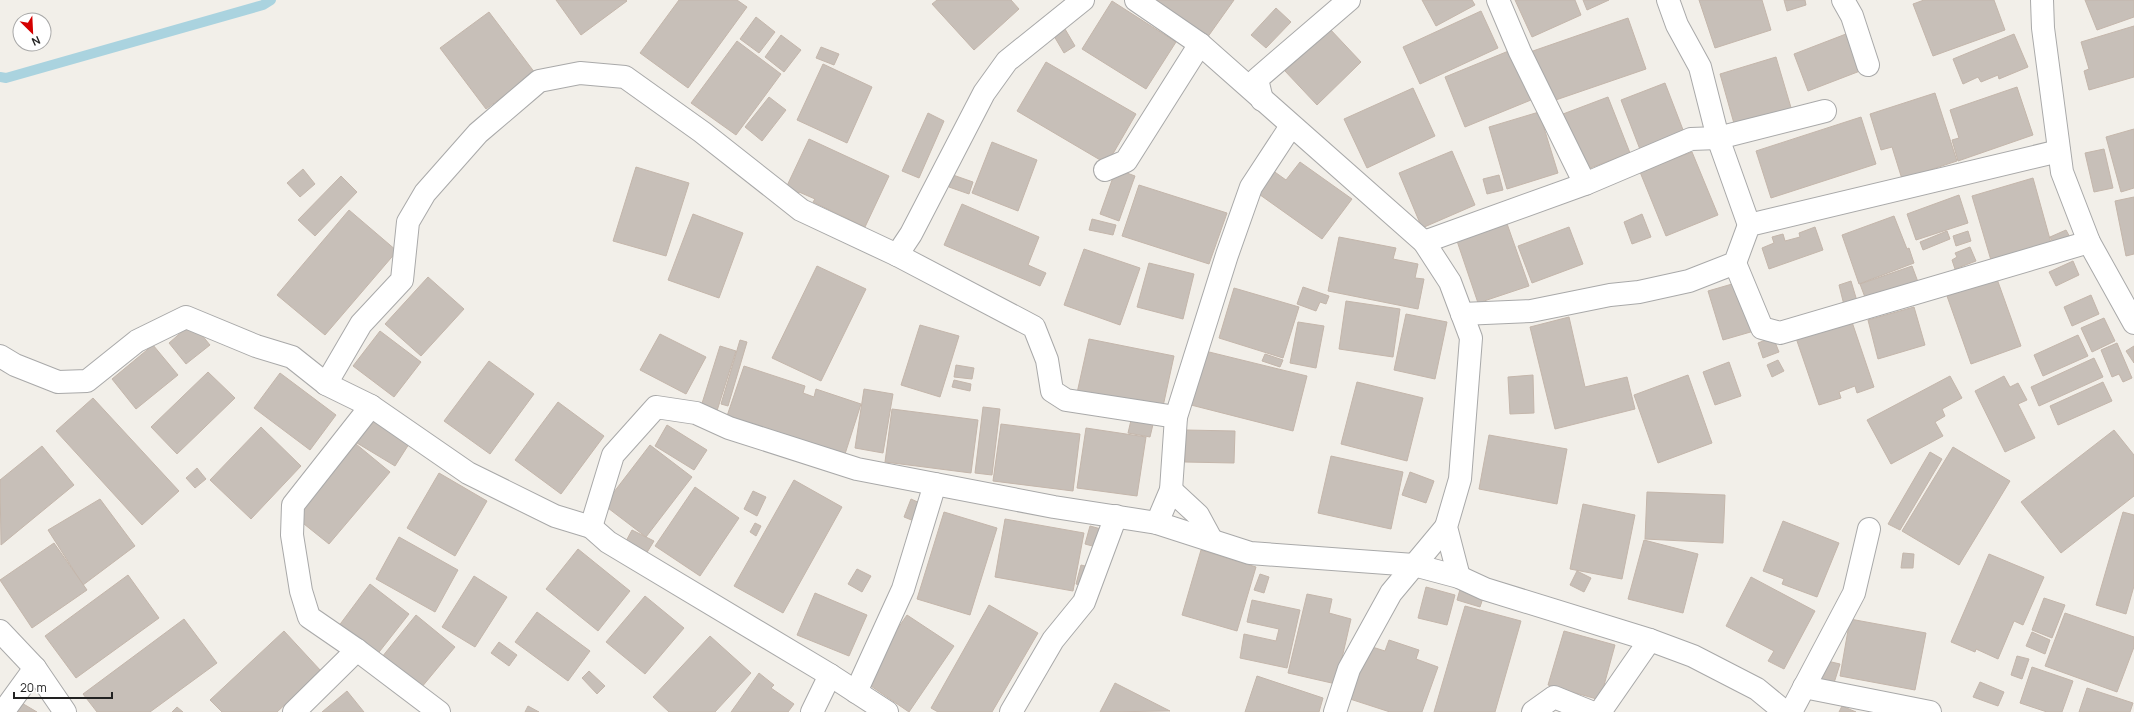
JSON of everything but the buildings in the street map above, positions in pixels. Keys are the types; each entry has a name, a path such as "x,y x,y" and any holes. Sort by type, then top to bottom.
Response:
{"street":[{"path":"897,255 911,234 984,93 1007,61 1083,0"},
{"path":"1136,0 1200,44 1290,126 1424,242 1450,282 1471,338 1460,479 1446,527 1391,593 1349,669 1335,712"},
{"path":"1262,100 1257,78 1349,0"},
{"path":"1498,0 1520,52 1585,184"},
{"path":"1668,0 1677,26 1700,67 1718,138 1749,225 1735,263 1762,328 1780,333 2089,242"},
{"path":"1843,0 1852,16 1868,65"},
{"path":"2042,0 2043,28 2062,172 2089,242 2134,323"},
{"path":"1105,170 1126,160 1200,44"},
{"path":"326,384 361,324 402,280 408,222 425,192 478,133 539,81 580,73 626,77 702,132 801,210 897,255 1034,327 1047,360 1052,391 1066,400 1176,417"},
{"path":"1424,242 1585,184 1691,139 1718,138 1825,111"},
{"path":"1157,523 1171,490 1176,417 1227,255 1251,187 1290,126"},
{"path":"1749,225 2059,150"},
{"path":"1462,314 1531,311 1610,295 1639,292 1689,281 1735,263"},
{"path":"0,356 15,365 58,382 87,381 137,341 186,317 256,346 292,357 326,384 371,406 468,473 555,516 591,527 608,542 830,675 887,712"},
{"path":"371,406 292,505 292,535 300,584 309,617 357,650 425,708"},
{"path":"591,527 613,455 656,407 696,413 729,428 857,469 1054,507 1157,523 1211,539 1250,553 1414,565 1459,577 1485,589 1650,640 1693,656 1750,686 1785,712"},
{"path":"856,692 903,590 935,484"},
{"path":"1171,490 1198,515 1211,539"},
{"path":"1011,712 1053,640 1084,602 1116,516"},
{"path":"1446,527 1459,577"},
{"path":"1791,712 1854,593 1869,529"},
{"path":"0,631 35,668 65,712"},
{"path":"1600,712 1650,640"},
{"path":"294,712 357,650"},
{"path":"3,712 35,668"},
{"path":"812,712 830,675"},
{"path":"1804,687 1930,712"},
{"path":"1533,712 1554,697 1591,712"}],"waterway":[{"path":"0,77 6,78 263,5 271,0"}]}
